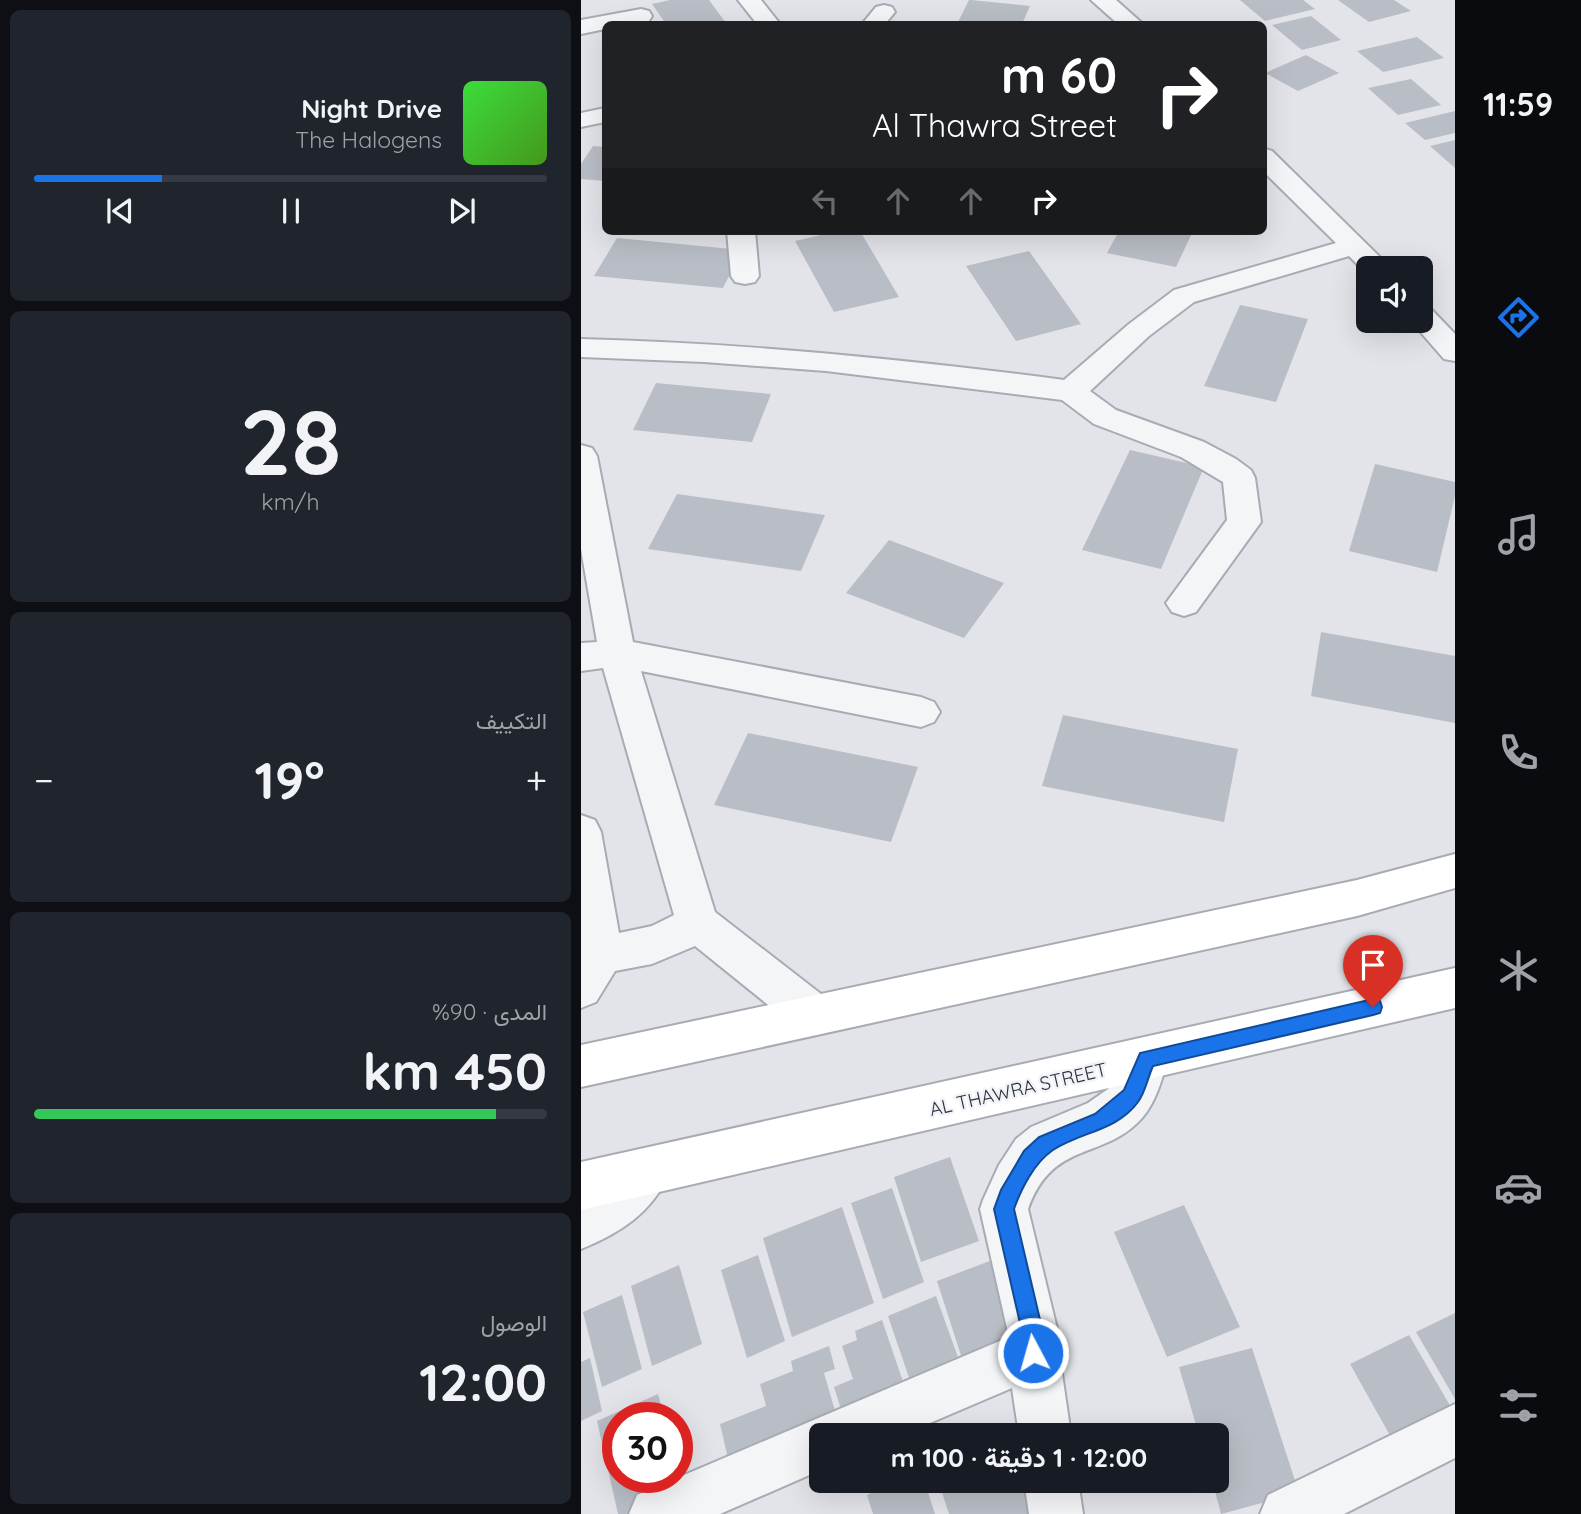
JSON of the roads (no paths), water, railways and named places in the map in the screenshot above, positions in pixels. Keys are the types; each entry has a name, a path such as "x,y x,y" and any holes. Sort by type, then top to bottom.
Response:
{"main road":[{"path":"581,1066 1357,898 1455,871"},
{"name":"AL THAWRA STREET","path":"581,1186 1455,988"}],"street":[{"path":"748,0 766,21"},
{"path":"1102,0 1128,21"},
{"path":"607,21 642,13"},
{"path":"581,27 602,22"},
{"path":"581,120 602,116"},
{"path":"1267,160 1366,256"},
{"path":"741,235 745,276"},
{"path":"1070,391 1139,330 1184,296 1356,246"},
{"path":"1433,328 1455,352"},
{"path":"581,348 680,349 870,366 1070,391 1103,416 1224,464 1239,478 1244,522 1184,603"},
{"path":"581,456 599,655 697,923 814,1015"},
{"path":"599,655 921,712"},
{"path":"581,832 592,971 673,938 697,923"},
{"path":"1357,898 1455,853"},
{"path":"1043,1423 1033,1353 1035,1341 1004,1209 1011,1190 1031,1157 1046,1143 1102,1121 1131,1096 1146,1059"},
{"path":"581,1225 611,1210 646,1172"},
{"path":"868,1423 1033,1353"},
{"path":"1287,1514 1455,1430"},
{"path":"656,1514 809,1448"},
{"path":"1053,1493 1056,1514"}]}
